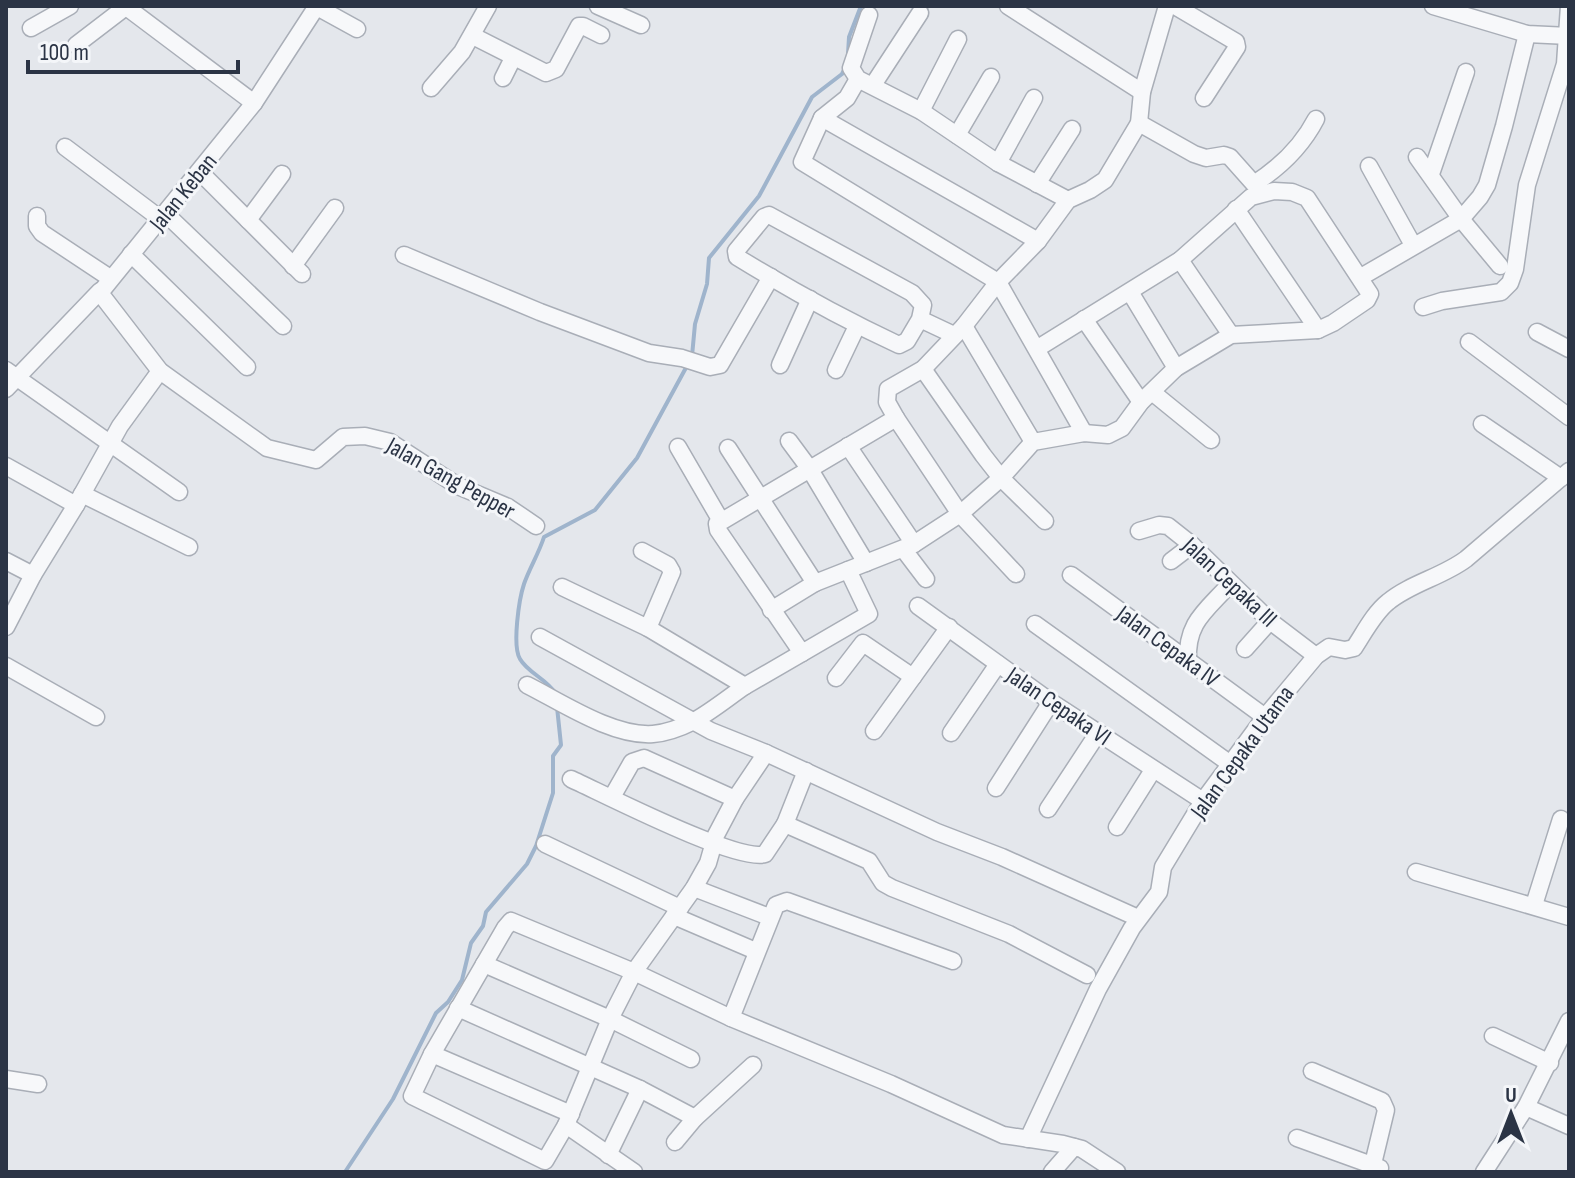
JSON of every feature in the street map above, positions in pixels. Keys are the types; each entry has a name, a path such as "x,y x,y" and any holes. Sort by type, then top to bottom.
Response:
{"street":[{"path":"31,28 70,6"},
{"path":"317,6 357,29"},
{"name":"Jalan Keban","path":"10,379 105,284 164,217 254,103 317,6"},
{"path":"431,88 473,36 488,6"},
{"path":"598,6 641,25"},
{"path":"1008,6 1142,92"},
{"path":"1016,574 960,514 896,418 887,402 888,389 923,369 1038,241 1068,200 1105,180 1139,123 1142,92 1167,6"},
{"path":"1175,6 1236,42 1237,47 1204,98"},
{"path":"1433,6 1527,34 1569,36"},
{"path":"1423,307 1501,292 1510,283 1515,269 1527,185 1562,77 1569,36 1569,6"},
{"path":"76,45 129,9 254,103"},
{"path":"920,13 865,82 822,118 802,158 803,163 998,282 1084,433"},
{"path":"869,15 851,68 865,82 921,111 998,163 1068,200"},
{"path":"473,36 546,73 552,72 579,26 601,35"},
{"path":"1361,277 1461,219 1474,206 1487,185 1527,34"},
{"path":"921,111 958,39"},
{"path":"503,78 513,58"},
{"path":"1431,174 1466,72"},
{"path":"957,135 991,77"},
{"path":"998,163 1034,98"},
{"path":"822,118 1038,241"},
{"path":"1139,123 1194,154 1206,158 1230,157 1254,184 1279,166 1310,131 1316,119"},
{"path":"1037,184 1072,129"},
{"path":"65,147 164,217 283,326"},
{"path":"1417,157 1461,219 1500,266"},
{"path":"1369,166 1413,245"},
{"path":"200,172 298,270 335,208"},
{"path":"248,220 282,174"},
{"path":"771,610 815,583 909,547 960,514 1001,478 1033,442 1084,433 1114,433 1129,421 1147,397 1176,368 1231,335 1318,330 1369,298 1369,291 1307,198 1301,194 1274,191 1262,193 1236,209 1180,260 1038,348"},
{"path":"1236,209 1318,330"},
{"path":"769,215 912,293 923,305 920,319 903,344 857,326 810,299 737,257 736,253 764,217 769,215"},
{"path":"6,627 109,445 160,371 105,284 42,233 37,226 37,216"},
{"path":"131,254 247,367"},
{"path":"404,255 540,312 649,353 682,358 710,367 720,365 771,277"},
{"path":"1180,260 1231,335"},
{"path":"1130,292 1176,368"},
{"path":"780,365 810,299"},
{"path":"920,319 959,331 1033,442"},
{"path":"1084,319 1147,397 1211,440"},
{"path":"836,370 857,326"},
{"path":"1537,332 1569,349"},
{"path":"1469,342 1569,417"},
{"path":"923,369 1001,478 1045,521"},
{"name":"Jalan Gang Pepper","path":"160,371 267,448 310,460 322,456 343,437 365,436 390,442 458,486 508,507 536,526"},
{"path":"10,379 179,492"},
{"path":"802,653 718,530 717,524 896,418"},
{"path":"1316,656 1329,647 1354,648 1385,604 1466,559 1565,474 1482,424"},
{"path":"789,441 809,468 866,563"},
{"path":"848,446 926,579"},
{"path":"678,447 721,521"},
{"path":"728,448 815,583"},
{"path":"6,466 189,547"},
{"name":"Jalan Cepaka III","path":"1139,531 1164,525 1192,545 1270,621 1316,656"},
{"path":"1171,561 1192,545"},
{"path":"642,551 668,565 672,572 648,628"},
{"path":"6,561 33,575"},
{"path":"527,685 587,716 629,731 656,734 701,725 745,686 869,614 848,570"},
{"name":"Jalan Cepaka IV","path":"1071,575 1265,717"},
{"path":"1188,661 1187,642 1191,630 1230,584"},
{"path":"562,587 648,628 745,686"},
{"name":"Jalan Cepaka VI","path":"918,606 1051,702 1203,801"},
{"path":"1245,649 1270,621"},
{"path":"1035,624 1229,763"},
{"path":"874,731 949,627"},
{"path":"540,637 701,725 937,832 1002,857 1138,918"},
{"path":"836,678 863,643 913,677"},
{"name":"Jalan Cepaka Utama","path":"1028,1139 1098,989 1138,918 1159,892 1163,867 1229,763 1316,656"},
{"path":"951,733 998,664"},
{"path":"6,666 96,717"},
{"path":"996,788 1051,702"},
{"path":"1048,809 1098,733"},
{"path":"766,753 735,799 694,888 634,972 610,1019 568,1120 542,1167 412,1096 432,1054 508,922 515,920 634,972 731,1018 891,1084 1003,1135 1082,1149 1117,1172"},
{"path":"612,797 632,762 644,758 735,799"},
{"path":"1117,827 1153,770"},
{"path":"571,779 713,843 759,856 765,854 785,824 806,771"},
{"path":"1534,905 1561,819"},
{"path":"785,824 869,861 883,883 892,888 1009,934 1087,975"},
{"path":"545,844 751,949"},
{"path":"1416,872 1569,917"},
{"path":"694,888 764,915"},
{"path":"731,1018 776,905 787,901 953,961"},
{"path":"484,964 610,1019 691,1059"},
{"path":"458,1008 640,1089 695,1118"},
{"path":"1484,1172 1526,1107 1569,1021"},
{"path":"1493,1036 1550,1063"},
{"path":"432,1054 568,1120 608,1155 634,1172"},
{"path":"675,1142 695,1118 753,1065"},
{"path":"1297,1138 1382,1169 1385,1105 1312,1071"},
{"path":"6,1079 38,1084"},
{"path":"608,1155 640,1089"},
{"path":"1526,1107 1569,1126"},
{"path":"1052,1172 1074,1147"}],"waterway":[{"path":"848,54 849,37 861,6"},
{"path":"692,356 695,324 707,284 709,258 759,196 812,97 842,74 846,66"},
{"path":"556,694 523,664 518,653 517,622 526,578 544,537 595,510 637,458 688,364"},
{"path":"345,1172 393,1099 436,1013 448,1002 462,980 471,943 483,926 486,912 527,864 536,846 553,793 553,756 561,745 557,707"}]}
